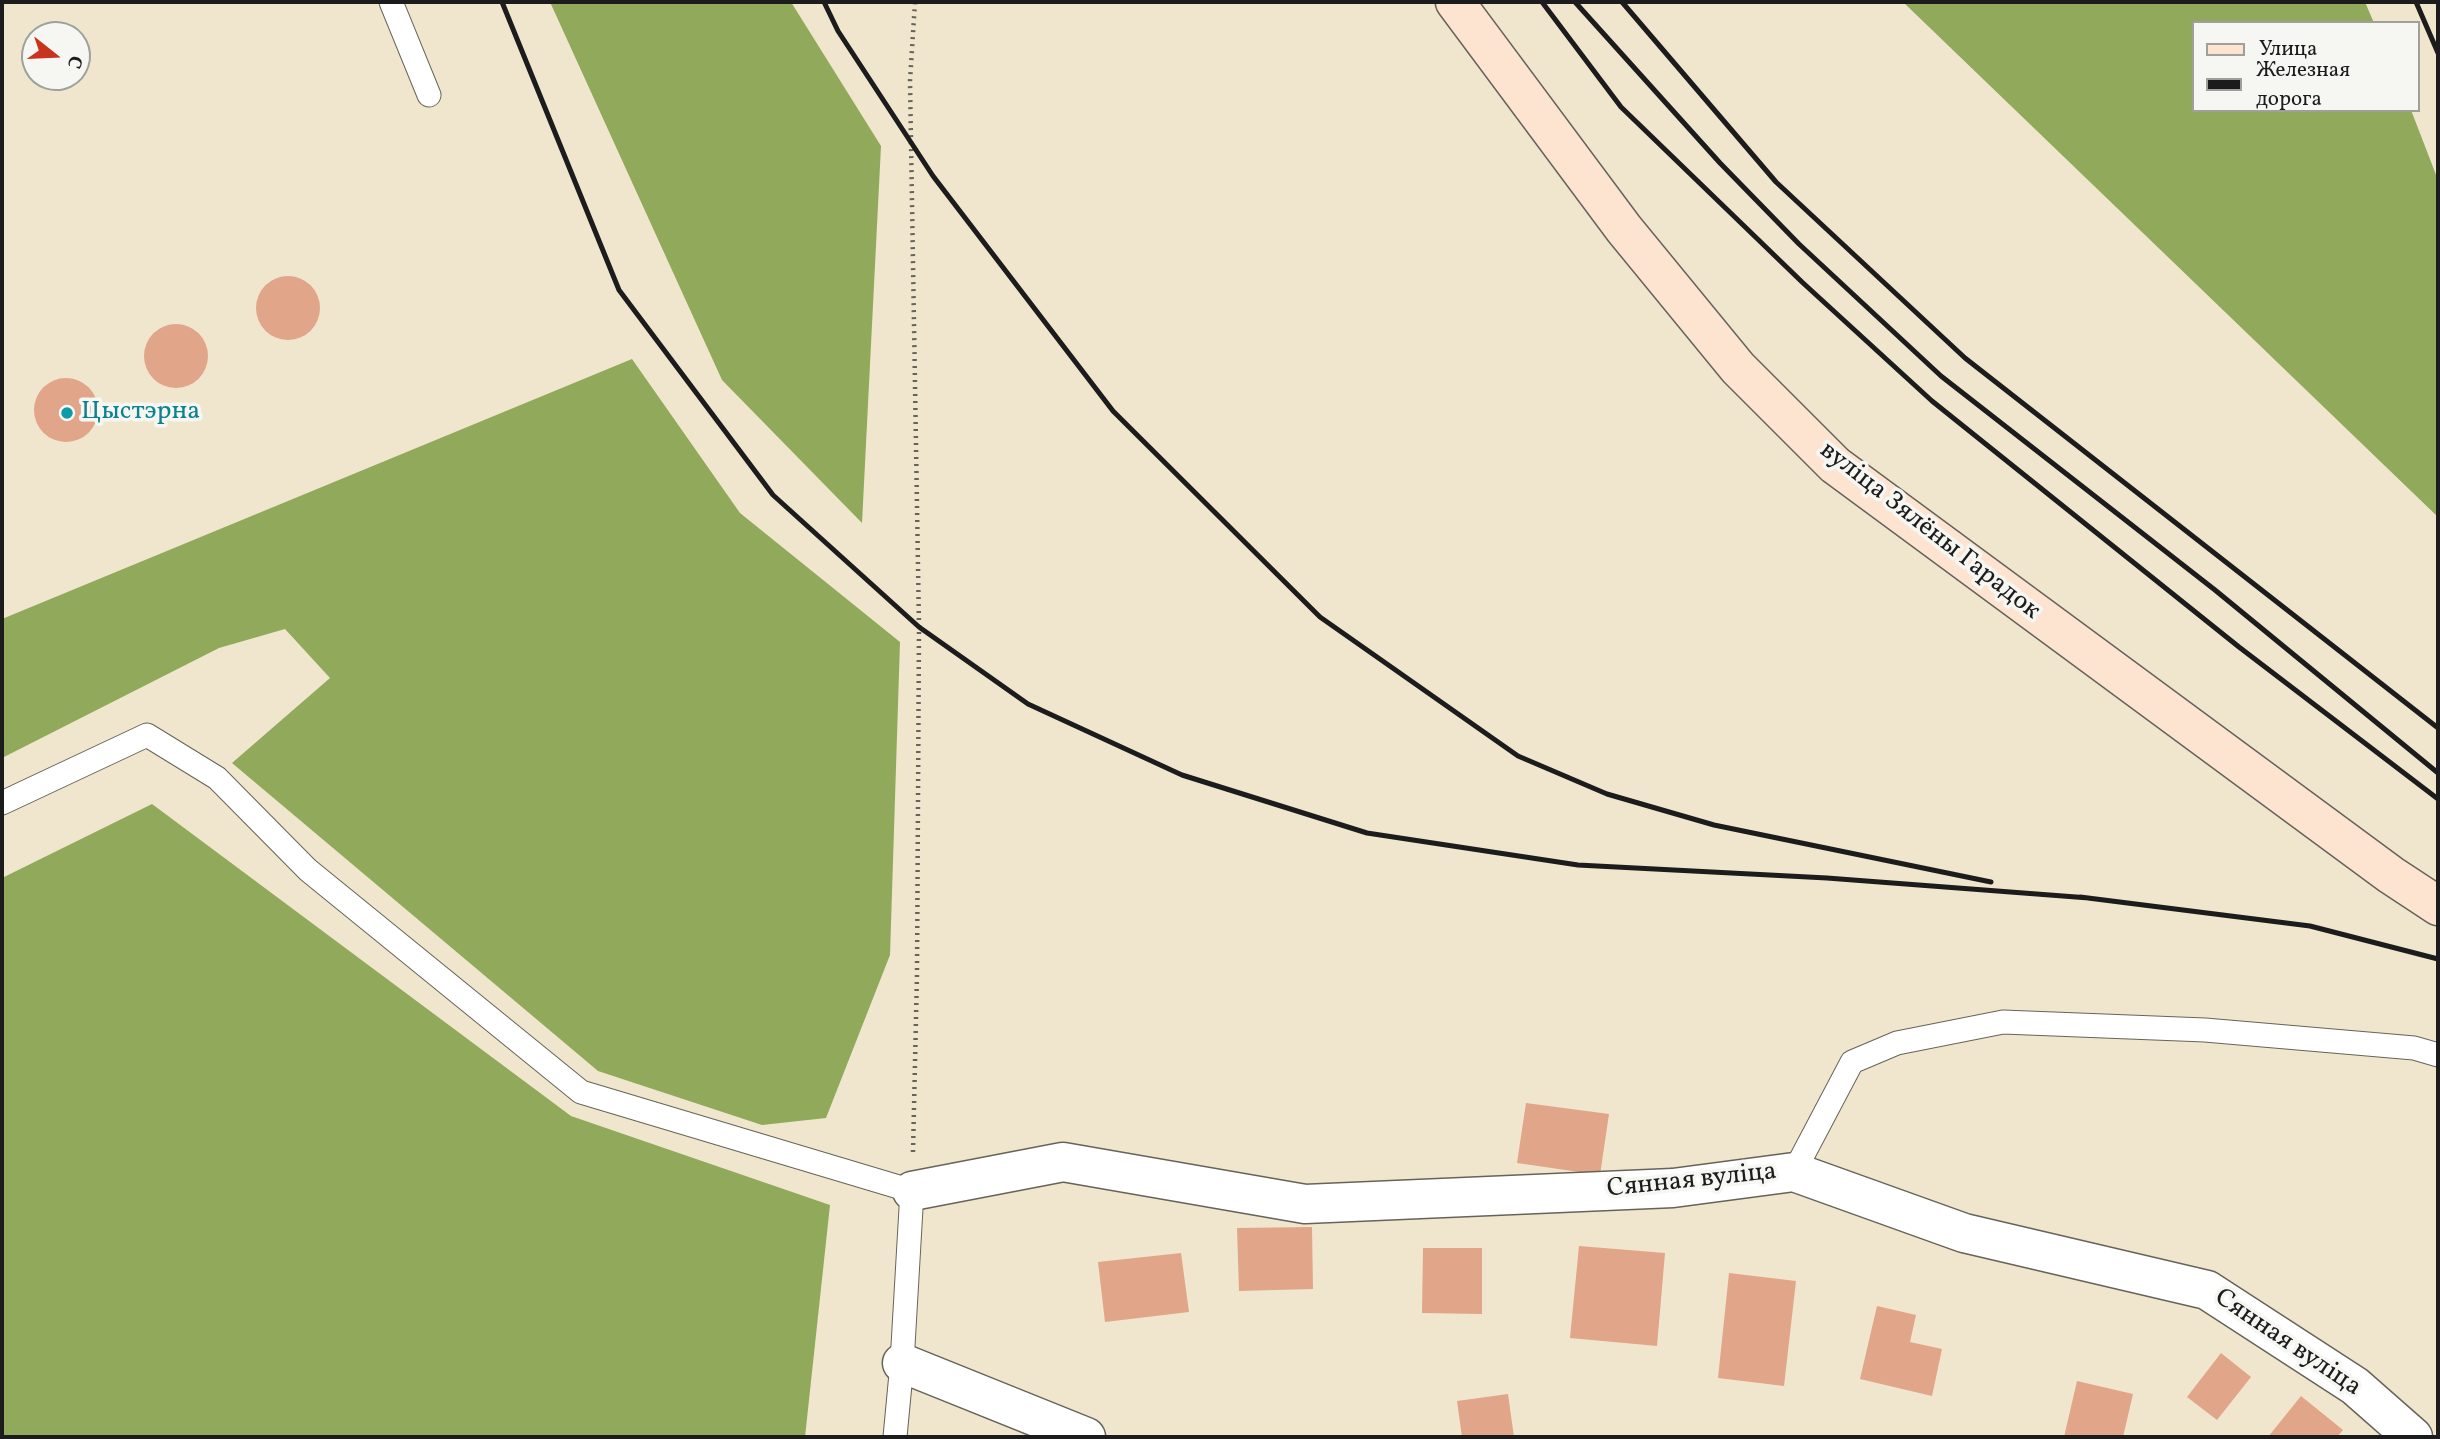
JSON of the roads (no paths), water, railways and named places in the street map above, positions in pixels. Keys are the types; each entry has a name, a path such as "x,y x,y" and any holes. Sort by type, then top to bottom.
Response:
{"street":[{"name":"вуліца Зялёны Гарадок","path":"1455,2 1624,229 1738,368 1835,465 2391,875 2438,906"},
{"name":"Сянная вуліца","path":"912,1191 1063,1162 1305,1204 1673,1188 1794,1172 1965,1233 2207,1290 2355,1386 2413,1437"},
{"path":"902,1363 1086,1437"}],"lane":[{"path":"391,2 429,95"},
{"path":"2,803 147,735 217,778 308,870 581,1091 912,1191 895,1437"},
{"path":"1794,1172 1852,1062 1897,1043 2003,1023 2205,1030 2414,1048 2438,1055"}],"railway":[{"path":"502,2 619,290 773,495 919,627 1028,704 1182,775 1367,833 1578,865 1827,878 2089,898"},
{"path":"824,2 838,31 933,176 1113,411 1320,617 1518,756 1607,794 1714,825 1991,882"},
{"path":"1542,2 1621,107 1802,282 1932,401 2239,647 2438,799"},
{"path":"1575,2 1720,163 1799,244 1941,376 2215,590 2438,773"},
{"path":"1622,2 1776,182 1965,358 2438,728"},
{"path":"2416,2 2438,53"},
{"path":"2080,897 2310,926 2438,959"}],"place":[{"name":"Цыстэрна","path":"67,413"}]}
